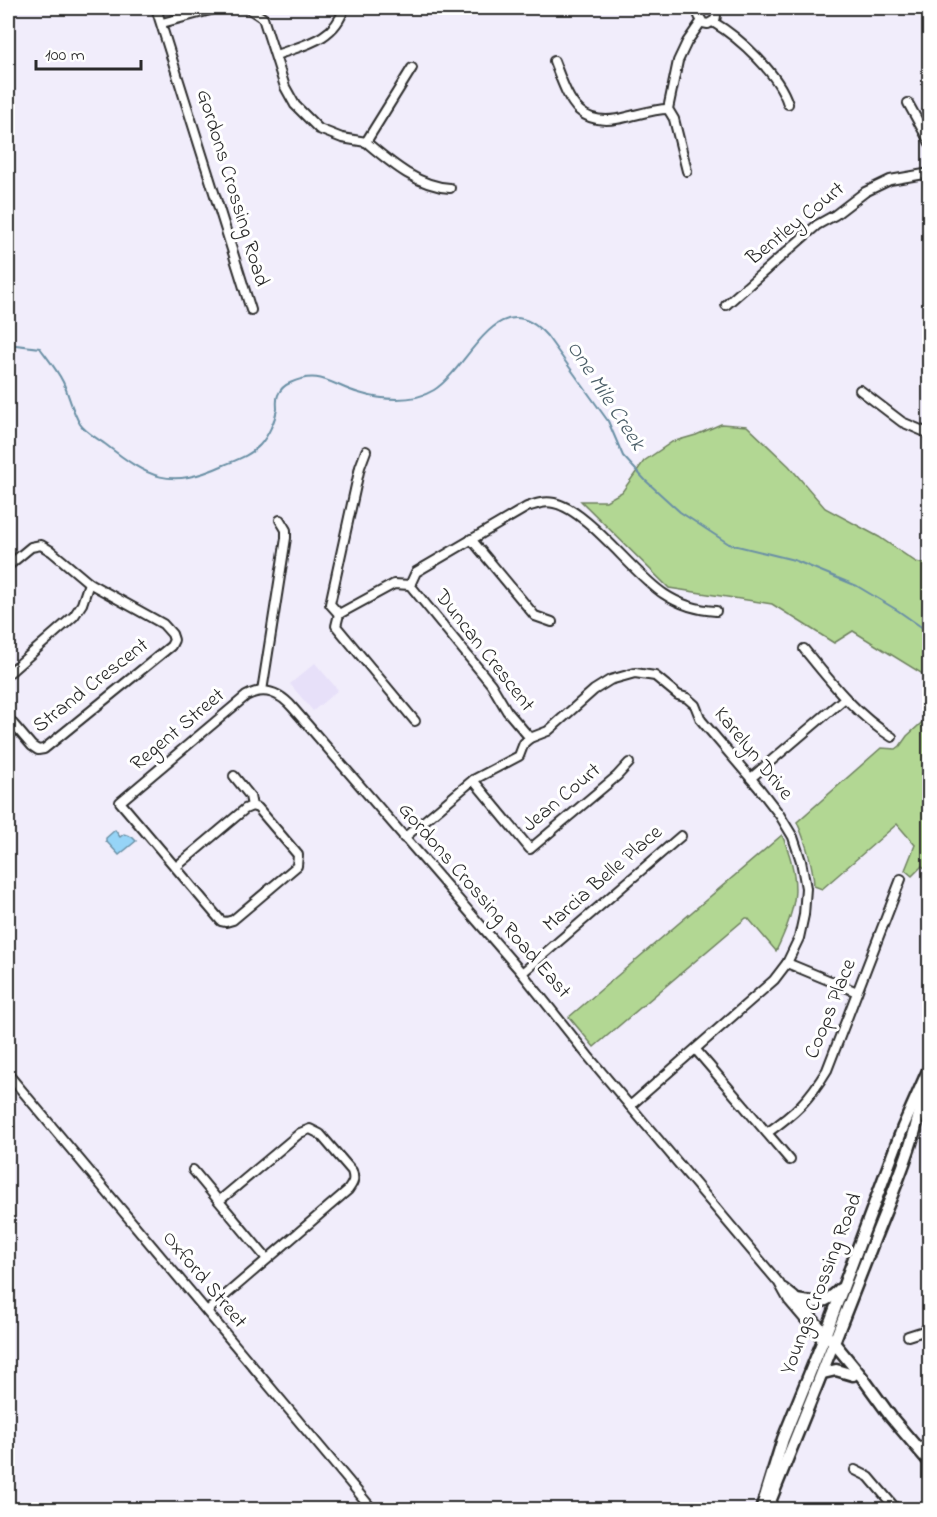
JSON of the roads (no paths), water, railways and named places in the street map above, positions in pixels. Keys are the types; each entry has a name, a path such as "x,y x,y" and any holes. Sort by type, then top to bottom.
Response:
{"main road":[{"name":"Youngs Crossing Road","path":"766,1509 823,1373 828,1341 842,1288 903,1127 928,1070"},
{"name":"Youngs Crossing Road","path":"761,1509 783,1439 828,1341 915,1128 928,1070"},
{"path":"903,1127 909,1124 915,1128"},
{"path":"797,1300 823,1302 842,1288"},
{"path":"828,1341 853,1375 930,1463"},
{"path":"828,1341 868,1385 883,1407"},
{"path":"823,1373 836,1370 853,1375"}],"street":[{"name":"Gordons Crossing Road","path":"156,8 251,310"},
{"path":"162,23 218,8"},
{"path":"248,8 263,18 285,87 295,105 319,129 342,138 366,142 389,161 425,183 450,188"},
{"path":"276,55 322,38 341,20 344,8"},
{"path":"708,8 716,18 713,22 705,24 701,21 699,16 708,8"},
{"path":"687,171 674,119 668,109 678,61 701,21"},
{"path":"713,22 761,63 781,86 788,104"},
{"path":"554,61 572,105 591,118 611,121 659,109 668,109"},
{"path":"366,142 412,68"},
{"path":"908,103 930,144"},
{"name":"Bentley Court","path":"726,305 817,225 835,215 865,192 890,180 930,173"},
{"path":"860,390 902,422 930,434"},
{"path":"339,614 330,604 360,467 366,451"},
{"path":"415,721 336,626 339,614 394,584 410,585 416,572 527,507 541,503 555,503 575,513 664,594 699,610 716,611"},
{"path":"262,691 286,538 286,530 280,520"},
{"path":"471,539 535,616 552,622"},
{"path":"8,566 31,547 41,545 51,550 89,583 85,597 74,616 8,674"},
{"name":"Strand Crescent","path":"8,717 32,746 38,750 44,749 171,646 174,640 164,624 89,583"},
{"name":"Duncan Crescent","path":"410,585 491,684 507,711 530,738"},
{"path":"804,649 845,698 876,728 892,737"},
{"name":"Karelyn Drive","path":"404,838 473,780 519,756 524,743 548,731 594,690 610,680 635,673 656,676 678,695 687,698 695,705 700,720 751,778 789,829 801,861 806,888 804,915 799,938 788,963 774,980 630,1106"},
{"name":"Regent Street","path":"176,867 120,802 242,699 251,693 262,691"},
{"name":"Gordons Crossing Road East","path":"262,691 276,694 288,702 522,973 778,1283 797,1300 828,1341"},
{"path":"751,778 845,698"},
{"name":"Jean Court","path":"473,780 530,849 617,776 629,763"},
{"path":"234,776 250,796 252,806"},
{"path":"252,806 258,808 298,855 299,862 295,868 233,920 226,922 219,920 176,867 247,807 252,806"},
{"name":"Marcia Belle Place","path":"522,973 681,836"},
{"name":"Coops Place","path":"767,1133 803,1105 827,1070 901,879"},
{"path":"788,963 857,992"},
{"path":"696,1050 790,1160"},
{"name":"Oxford Street","path":"8,1074 373,1509"},
{"path":"207,1311 348,1190 354,1182 352,1171 320,1134 309,1129 300,1133 219,1202"},
{"path":"193,1170 267,1259"},
{"name":"Gordons Crossing Road East","path":"778,1283 789,1301 828,1341"},
{"path":"908,1336 930,1329"},
{"path":"919,1449 930,1440"},
{"path":"855,1470 869,1477 897,1509"}],"water":[{"path":"115,830 120,837 124,834 136,841 119,855 106,841 106,838"}],"waterway":[{"name":"One Mile Creek","path":"8,344 40,348 61,378 77,419 88,432 147,472 160,477 174,478 205,473 256,449 266,437 273,423 279,393 290,383 300,379 318,378 349,390 377,397 397,399 417,397 434,390 447,379 486,334 499,323 514,318 530,322 547,336 608,421 623,456 680,512 729,544 794,560 857,586 930,633"}]}
